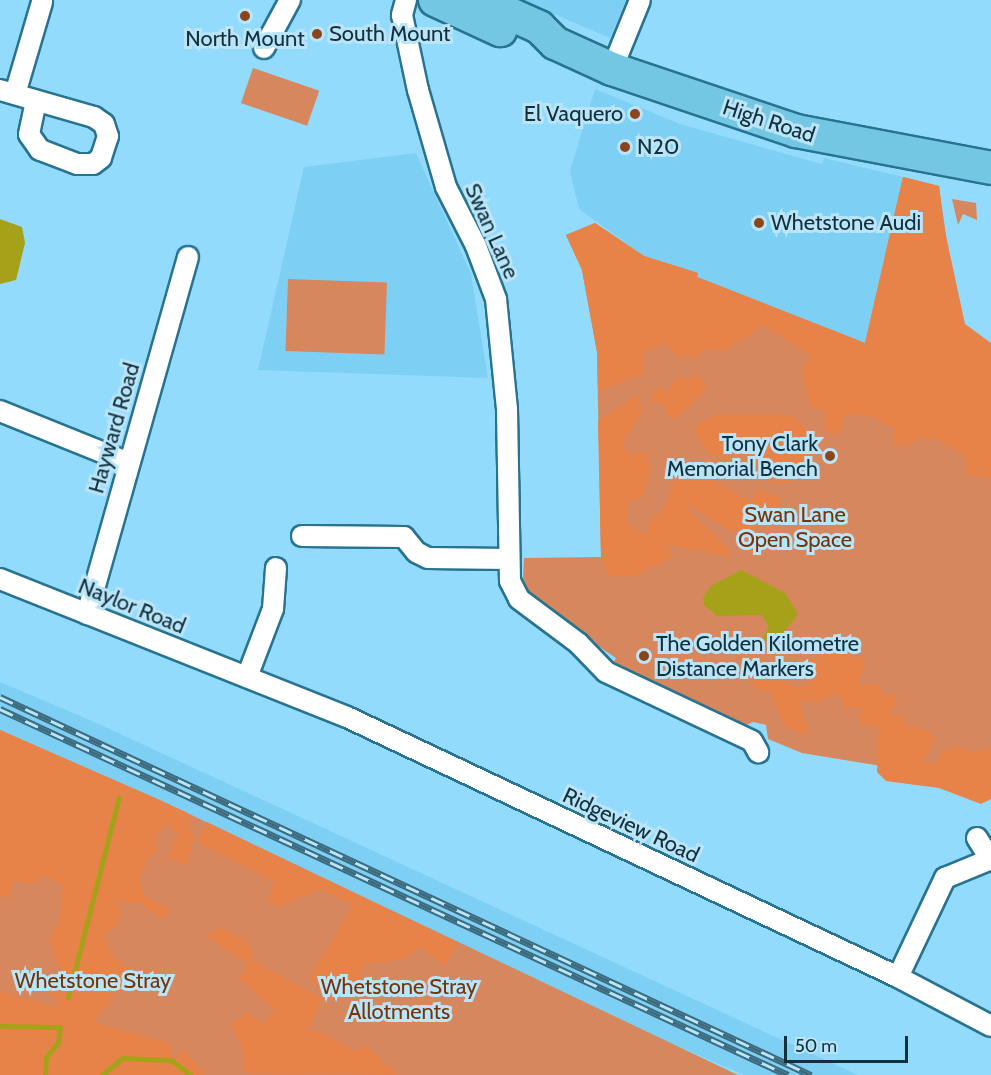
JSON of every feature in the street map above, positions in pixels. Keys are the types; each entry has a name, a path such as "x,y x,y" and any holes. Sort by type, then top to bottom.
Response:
{"main road":[{"name":"High Road","path":"435,0 534,45 555,43"},
{"name":"High Road","path":"479,0 539,27 555,43 612,69 821,138 991,168"}],"street":[{"path":"264,48 290,0"},
{"name":"Swan Lane","path":"406,0 402,15 418,90 446,187 477,246 496,299 507,410 510,581 519,599 578,643 606,672 752,741 758,752"},
{"path":"612,69 640,0"},
{"path":"36,101 8,92 42,2"},
{"name":"Hayward Road","path":"87,614 188,256"},
{"path":"0,411 129,463"},
{"path":"302,536 404,537 416,552 428,558 509,559"},
{"path":"246,677 273,609 276,568"},
{"name":"Naylor Road","path":"0,579 246,677"},
{"name":"Ridgeview Road","path":"246,677 347,717 898,977 991,1026"},
{"path":"898,977 945,878 991,859 977,838"}],"shaded area":[{"path":"521,0 626,0 610,38"},
{"path":"595,89 680,124 822,164 824,158 903,177 865,343 696,277 697,273 644,256 579,209 570,171"},
{"path":"416,153 471,274 488,378 258,370 304,167"},
{"path":"0,219 22,227 25,243 16,280 0,284"},
{"path":"741,570 785,593 798,614 773,646 763,638 769,627 762,615 717,616 704,605 703,597 711,586"},
{"path":"0,682 92,721 858,1075 744,1075 638,1029 158,799 0,730"}],"green space":[{"path":"253,68 319,91 307,126 241,103"},
{"name":"Swan Lane Open Space","path":"903,177 939,186 961,341 991,357 991,784 802,753 768,739 766,725 753,722 742,727 612,665 616,658 534,603 523,579 524,558 601,557 597,352 582,270 566,235 595,223 644,256 698,273 697,277 865,343"},
{"path":"903,177 939,186 943,222 965,324 991,343 991,478 967,475 964,455 937,440 917,439 909,446 894,444 895,428 866,414 844,415 843,428 837,435 824,428 825,412 809,405 802,373 810,355 764,326 724,351 704,349 697,358 679,357 665,344 644,353 644,374 598,392 597,352 582,270 566,235 595,223 644,256 698,273 697,277 865,343"},
{"path":"952,199 976,203 977,220 963,214 958,225"},
{"path":"288,279 387,282 384,354 285,351"},
{"path":"700,376 707,389 675,419 666,415 667,405 651,401 652,392 660,387 667,393 675,379"},
{"path":"638,395 643,412 623,442 627,453 647,452 650,470 643,496 627,505 627,523 647,535 649,520 664,509 680,462 696,461 711,478 749,502 759,490 781,498 775,518 752,530 730,531 687,503 693,515 728,548 729,557 668,544 672,558 634,576 609,575 601,558 598,421"},
{"path":"714,415 791,415 805,428 808,470 794,482 770,482 741,447 731,450 728,461 711,454 697,438 695,425"},
{"path":"843,648 848,656 863,657 866,662 857,685 878,684 883,696 891,694 897,701 890,716 901,715 907,726 928,730 934,740 924,762 936,764 943,751 962,746 966,752 988,750 991,747 991,799 981,804 939,788 886,781 877,772 879,726 864,725 857,718 862,707 844,708 842,699 833,694 816,702 798,700 809,733 800,733 784,725 770,692 758,690 751,682 762,675 779,678 799,689 815,678 810,660"},
{"path":"0,730 158,799 738,1075 0,1075"},
{"name":"Whetstone Stray","path":"0,730 188,813 193,841 187,865 167,858 178,834 165,823 155,838 158,852 151,853 139,878 144,895 170,910 164,920 139,903 116,902 121,918 116,927 104,934 109,950 127,969 126,981 94,1022 170,1043 172,1063 183,1049 206,1075 0,1075 0,991 52,1007 59,1002 39,986 45,979 70,978 57,963 49,938 59,921 63,885 39,874 37,884 13,881 10,897 0,896"},
{"path":"207,822 458,943 445,966 419,946 405,959 365,964 358,981 327,990 309,979 352,905 320,889 277,908 266,898 276,883 197,842"},
{"path":"220,928 243,938 253,952 252,960 322,998 308,1032 324,1033 355,1051 366,1046 398,1075 245,1073 242,1048 231,1024 247,1014 263,1023 274,1010 239,979 248,964 206,936"}],"waterway":[{"path":"68,997 119,797"},
{"path":"0,1026 60,1027 58,1043 46,1057 45,1075"},
{"path":"102,1075 122,1058 171,1060 190,1075"}],"railway":[{"path":"0,697 811,1075"},
{"path":"0,709 788,1075"}],"place":[{"name":"North Mount","path":"245,16"},
{"name":"South Mount","path":"317,34"},
{"name":"El Vaquero","path":"635,114"},
{"name":"N20","path":"625,147"},
{"name":"Whetstone Audi","path":"759,223"},
{"name":"Tony Clark Memorial Bench","path":"830,456"},
{"name":"The Golden Kilometre Distance Markers","path":"644,656"}],"park label":[{"name":"Whetstone Stray Allotments","path":"399,998"}]}
